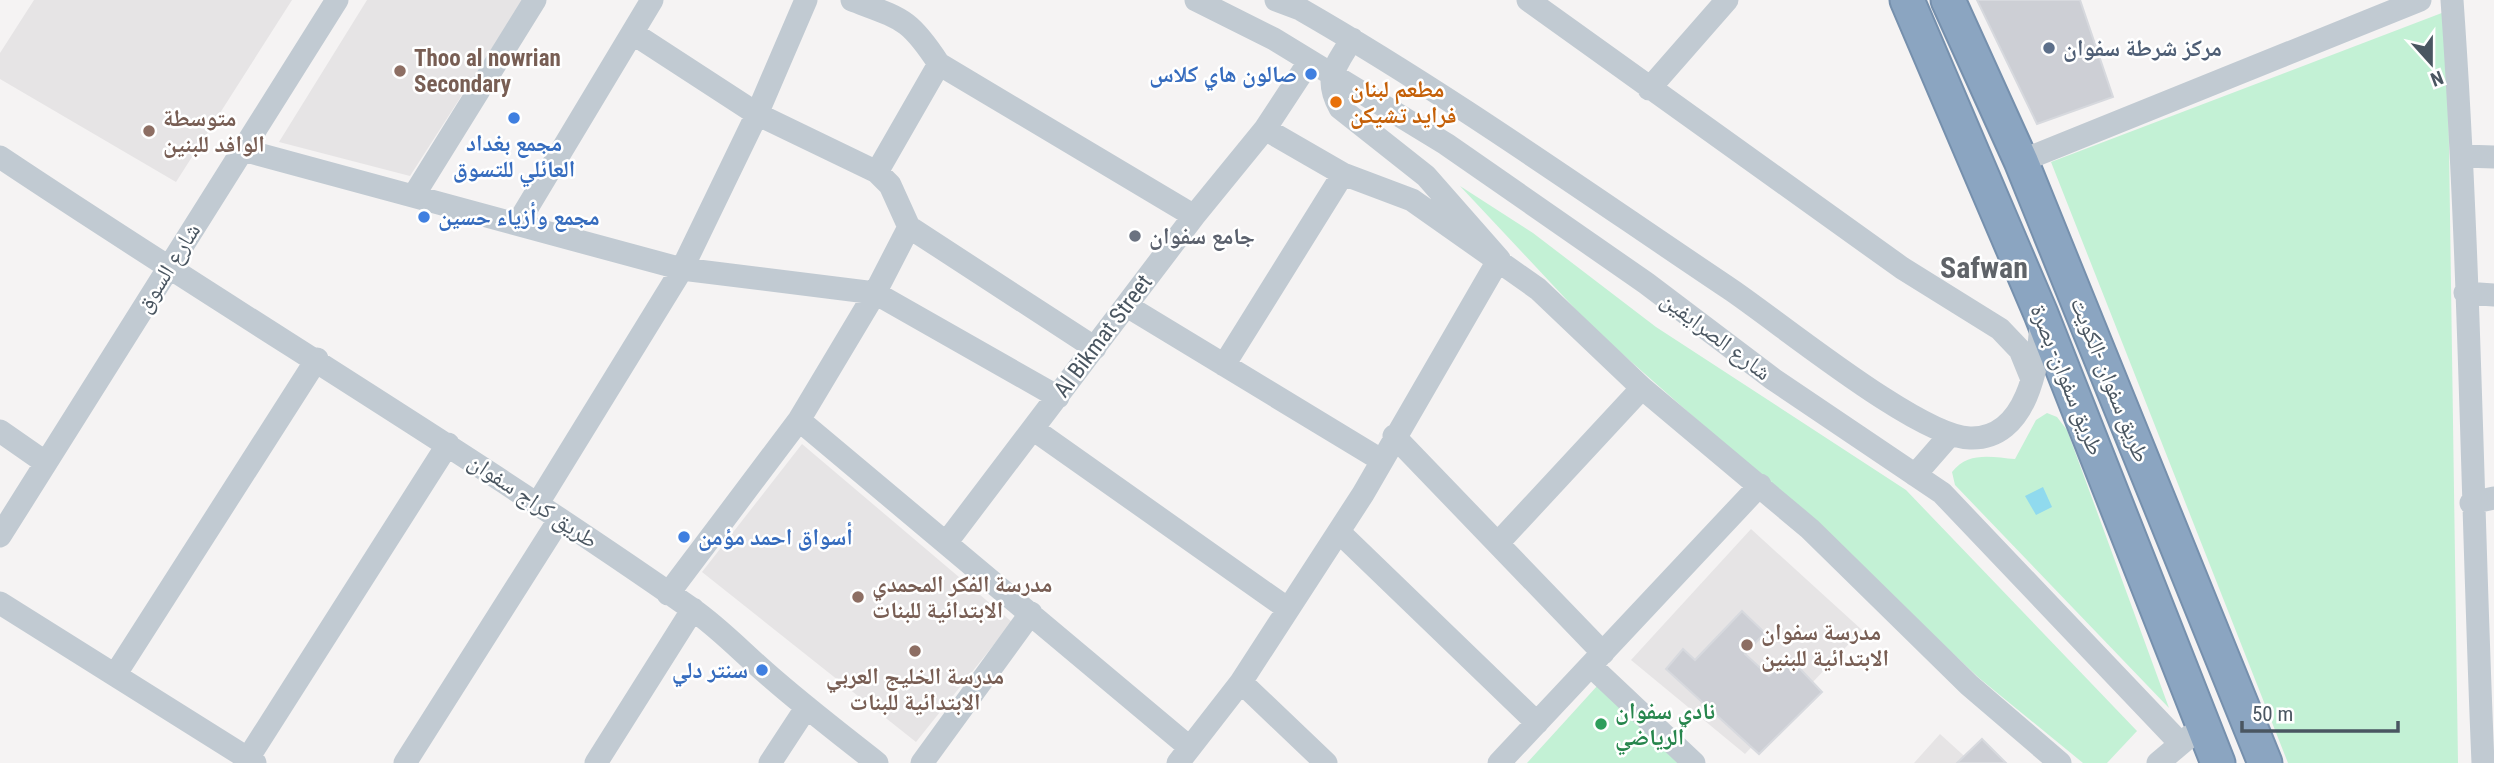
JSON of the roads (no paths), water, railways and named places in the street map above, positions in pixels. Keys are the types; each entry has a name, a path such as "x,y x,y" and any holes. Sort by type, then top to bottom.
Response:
{"highway":[{"name":"طريق سفوان- بصرة","path":"1907,0 2038,308 2192,735 2218,763"},
{"name":"طريق سفوان -الكويت","path":"1948,0 2021,161 2265,763"},
{"path":"2022,270 2031,271 2048,266 2059,254"},
{"path":"2038,308 2055,288 2073,288"}],"street":[{"name":"شارع السوق","path":"0,536 337,0"},
{"path":"414,195 535,0"},
{"path":"518,223 652,0"},
{"path":"538,503 682,269 757,114 806,0"},
{"path":"852,0 904,20 920,35 939,64 1194,216"},
{"name":"شارع الصرايفين","path":"1196,0 1274,39 1446,144 1646,283 1773,379 1942,493 2192,735"},
{"name":"شارع الصرايفين","path":"1276,0 1302,5 1352,40 1437,92 1731,290 1862,383 1939,430"},
{"path":"1528,0 1902,268 2000,329 2020,350 2031,377"},
{"path":"1649,89 1727,0"},
{"path":"2021,161 2420,0"},
{"path":"2452,0 2463,156 2471,503 2483,763"},
{"path":"634,34 757,114 877,172 890,185 909,227 1095,348"},
{"path":"1352,40 1331,76 1332,94 1340,108 1426,176 1499,259"},
{"name":"Al Bikmat Street","path":"947,543 1194,216 1265,129 1309,62"},
{"path":"877,172 939,64"},
{"path":"1265,129 1343,174 1412,201 1499,259 1538,289 1642,388 1810,529 1969,685 2060,763"},
{"path":"1412,201 1446,144"},
{"path":"243,150 682,269 875,293 1058,397"},
{"path":"2463,156 2494,157"},
{"name":"طريق كراج سفوان","path":"0,157 168,269 317,359 448,444 693,609 806,708 877,763"},
{"path":"1224,365 1343,174"},
{"path":"668,594 799,420 875,293 909,227"},
{"path":"799,420 1031,613 1184,755 1241,682 1339,532 1499,259"},
{"path":"2465,293 2494,295"},
{"path":"1127,306 1381,460"},
{"path":"1915,475 1939,430 1972,439 1995,435 2027,400 2040,339 2038,308"},
{"path":"115,675 317,359"},
{"path":"1499,542 1642,388"},
{"path":"1033,429 1288,609"},
{"path":"0,431 46,463"},
{"path":"1394,436 1499,542 1597,660 1694,763"},
{"path":"0,603 249,761 448,444"},
{"path":"1499,763 1760,485"},
{"path":"2471,503 2494,498"},
{"path":"405,763 559,520"},
{"path":"1339,532 1537,723"},
{"path":"596,763 693,609"},
{"path":"922,763 1031,613"},
{"path":"1241,682 1326,763"},
{"path":"770,763 806,708"},
{"path":"2158,763 2192,735"}],"water":[{"path":"2043,487 2052,507 2036,515 2025,496"}],"place":[{"name":"مركز شرطة سفوان","path":"2049,48"},
{"name":"Thoo al nowrian Secondary","path":"400,71"},
{"name":"صالون هاي كلاس","path":"1311,74"},
{"name":"مطعم لبنان فرايد تشيكن","path":"1336,102"},
{"name":"مجمع بغداد العائلي للتسوق","path":"514,118"},
{"name":"متوسطة الوافد للبنين","path":"149,131"},
{"name":"مجمع وأزياء حسين","path":"424,217"},
{"name":"جامع سفوان","path":"1135,236"},
{"name":"أسواق احمد مؤمن","path":"684,537"},
{"name":"مدرسة الفكر المحمدي الابتدائية للبنات","path":"858,597"},
{"name":"مدرسة سفوان الابتدائية للبنين","path":"1747,645"},
{"name":"مدرسة الخليج العربي الابتدائية للبنات","path":"915,651"},
{"name":"سنتر دلي","path":"762,670"},
{"name":"نادي سفوان الرياضي","path":"1601,724"}],"district":[{"name":"Safwan","path":"1984,267"}]}
